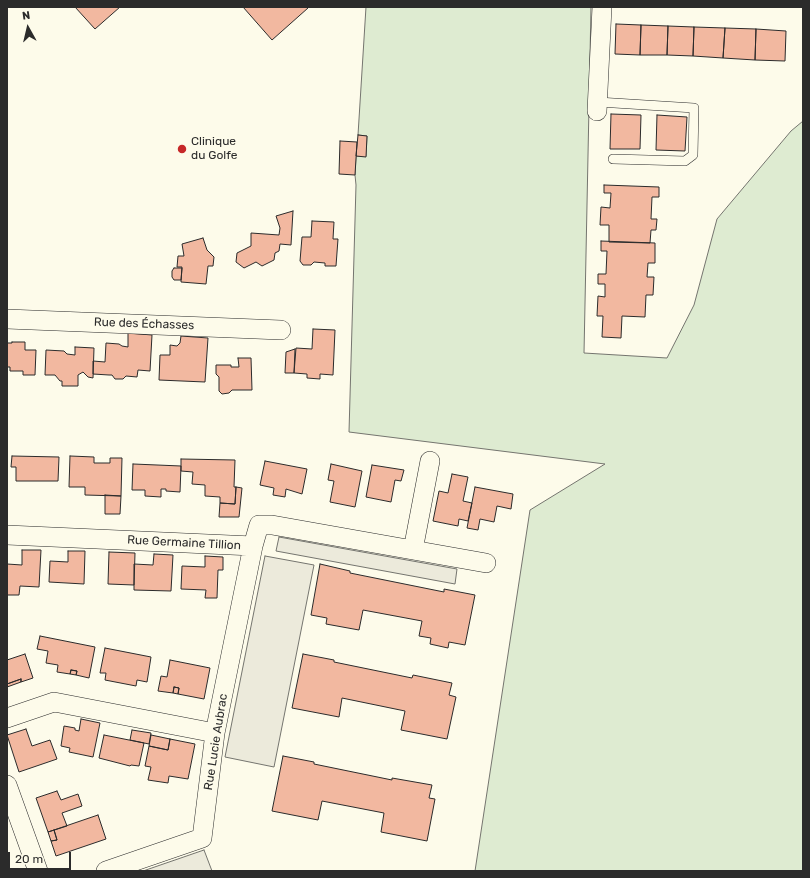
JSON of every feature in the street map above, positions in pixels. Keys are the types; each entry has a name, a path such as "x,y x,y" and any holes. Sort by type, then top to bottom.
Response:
{"street":[{"path":"598,107 602,7"},
{"name":"Rue des Échasses","path":"7,319 281,330"},
{"path":"413,550 430,461"},
{"name":"Rue Germaine Tillion","path":"7,534 253,546 259,524 486,562"},
{"name":"Rue Lucie Aubrac","path":"106,871 202,838 215,733 253,546"},
{"path":"7,718 54,702 215,733"},
{"path":"7,785 38,871"}],"lane":[{"path":"598,107 694,108 693,155 685,161 613,159"}],"green space":[{"path":"366,7 591,7 584,353 667,358 694,305 717,219 791,131 803,121 803,871 475,871 530,510 605,464 349,432 356,156 366,156 367,136 358,135"}],"shaded area":[{"path":"279,537 457,569 455,584 276,551"},
{"path":"265,556 314,565 274,767 225,757"},
{"path":"204,850 212,871 143,871"}],"building":[{"path":"75,7 120,7 95,29"},
{"path":"243,7 307,7 308,8 272,40"},
{"path":"616,24 641,25 640,55 615,54"},
{"path":"641,25 668,26 667,55 640,55"},
{"path":"668,26 694,27 693,56 667,55"},
{"path":"694,27 725,28 723,58 693,56"},
{"path":"725,28 756,29 755,60 723,58"},
{"path":"756,29 786,31 785,61 755,60"},
{"path":"611,114 641,115 640,149 610,149"},
{"path":"657,115 687,117 685,151 656,150"},
{"path":"358,135 367,136 366,157 356,156"},
{"path":"340,141 357,142 355,175 339,174"},
{"path":"604,185 659,187 659,197 652,197 651,219 657,219 656,230 651,230 650,243 609,242 609,225 600,225 601,207 610,208 611,193 604,193"},
{"path":"293,211 291,245 280,244 279,251 275,253 274,260 262,266 256,262 244,268 236,262 237,253 251,246 251,233 279,235 280,228 276,216"},
{"path":"312,221 334,222 333,239 338,239 336,266 325,266 325,263 314,262 311,265 303,265 300,261 302,237 311,237"},
{"path":"203,238 207,250 214,257 213,266 208,266 206,284 181,282 182,267 177,267 178,256 184,256 182,244"},
{"path":"601,241 655,243 655,263 648,263 647,277 654,277 653,295 646,295 645,317 622,316 621,338 602,337 603,316 597,316 598,296 605,297 605,284 598,284 598,274 606,274 607,251 601,251"},
{"path":"174,268 182,268 181,280 174,280 172,277 172,271"},
{"path":"313,329 335,330 333,375 320,374 320,379 307,378 307,374 294,373 296,348 312,349"},
{"path":"128,333 152,335 150,371 138,370 137,377 126,376 123,379 115,379 112,375 93,374 93,361 105,362 106,343 119,344 128,347"},
{"path":"181,336 208,338 205,382 159,380 160,355 170,355 170,345 177,346 180,343"},
{"path":"25,342 25,350 36,350 35,375 23,375 23,371 10,371 10,367 7,367 7,343"},
{"path":"75,347 94,348 93,378 88,377 83,372 78,375 78,386 62,386 62,381 60,381 55,375 45,375 46,350 64,351 67,354 75,355"},
{"path":"295,349 294,373 285,373 286,352"},
{"path":"238,358 251,358 252,390 232,390 229,393 222,394 219,391 219,377 216,374 216,365 231,365 231,367 239,367"},
{"path":"12,456 59,457 58,481 16,481 16,467 11,467"},
{"path":"70,456 94,457 94,463 110,463 110,458 122,458 121,496 85,495 85,487 69,487"},
{"path":"181,459 235,460 235,504 220,503 220,497 205,496 205,485 192,484 193,472 181,471"},
{"path":"265,461 307,469 302,494 286,489 285,497 273,495 274,488 260,485"},
{"path":"133,464 181,466 180,492 161,489 161,497 145,496 145,490 132,490"},
{"path":"331,464 362,471 355,507 330,502 334,481 328,480"},
{"path":"372,465 404,470 401,481 395,480 391,502 366,497"},
{"path":"452,474 468,477 463,501 472,503 468,521 459,519 458,526 433,521 439,491 448,493"},
{"path":"236,487 242,488 239,517 219,517 220,503 235,504"},
{"path":"475,487 513,494 511,509 497,506 494,522 480,519 478,530 467,528"},
{"path":"105,495 121,496 120,514 105,514"},
{"path":"22,550 41,550 39,587 20,586 19,595 7,595 7,564 22,565"},
{"path":"68,551 85,551 84,584 49,582 50,561 68,562"},
{"path":"109,552 135,553 134,585 108,584"},
{"path":"154,554 173,555 171,591 134,590 134,564 153,565"},
{"path":"205,556 223,557 223,570 218,570 217,598 205,598 206,590 181,589 182,566 205,567"},
{"path":"320,564 350,571 350,573 444,592 444,589 475,595 465,645 449,642 448,648 430,644 431,638 419,636 422,621 363,610 359,630 326,624 327,618 311,615"},
{"path":"40,636 95,647 89,678 76,675 77,671 71,670 70,674 57,672 58,665 46,663 48,651 37,649"},
{"path":"105,648 151,657 147,682 137,680 136,686 105,680 106,673 100,673"},
{"path":"25,654 33,678 21,682 21,679 7,684 7,660"},
{"path":"303,654 412,678 413,675 452,683 449,695 456,697 447,739 401,730 405,711 342,698 339,717 292,708"},
{"path":"170,660 210,668 204,699 178,694 179,688 174,687 173,693 158,691 161,676 167,677"},
{"path":"71,670 77,671 76,675 70,674"},
{"path":"21,679 21,682 7,687 7,684"},
{"path":"174,687 179,688 178,694 173,693"},
{"path":"81,719 100,723 93,757 69,752 70,748 61,746 64,726 75,728 75,730 79,731"},
{"path":"26,729 32,746 50,740 57,759 19,772 7,735"},
{"path":"132,730 151,733 149,744 130,740"},
{"path":"104,735 144,743 139,766 130,766 99,758"},
{"path":"151,735 170,739 168,750 149,746"},
{"path":"170,739 195,744 188,779 169,776 168,783 148,780 151,767 145,766 149,746 168,750"},
{"path":"283,756 392,780 392,778 432,785 429,798 435,799 427,841 381,832 384,813 322,801 318,820 272,811"},
{"path":"57,791 61,800 78,794 82,806 62,813 67,826 48,832 36,798"},
{"path":"98,815 106,839 56,856 51,841 57,840 54,830"},
{"path":"54,830 57,840 51,841 48,832"}],"place":[{"name":"Clinique du Golfe","path":"182,149"}]}
